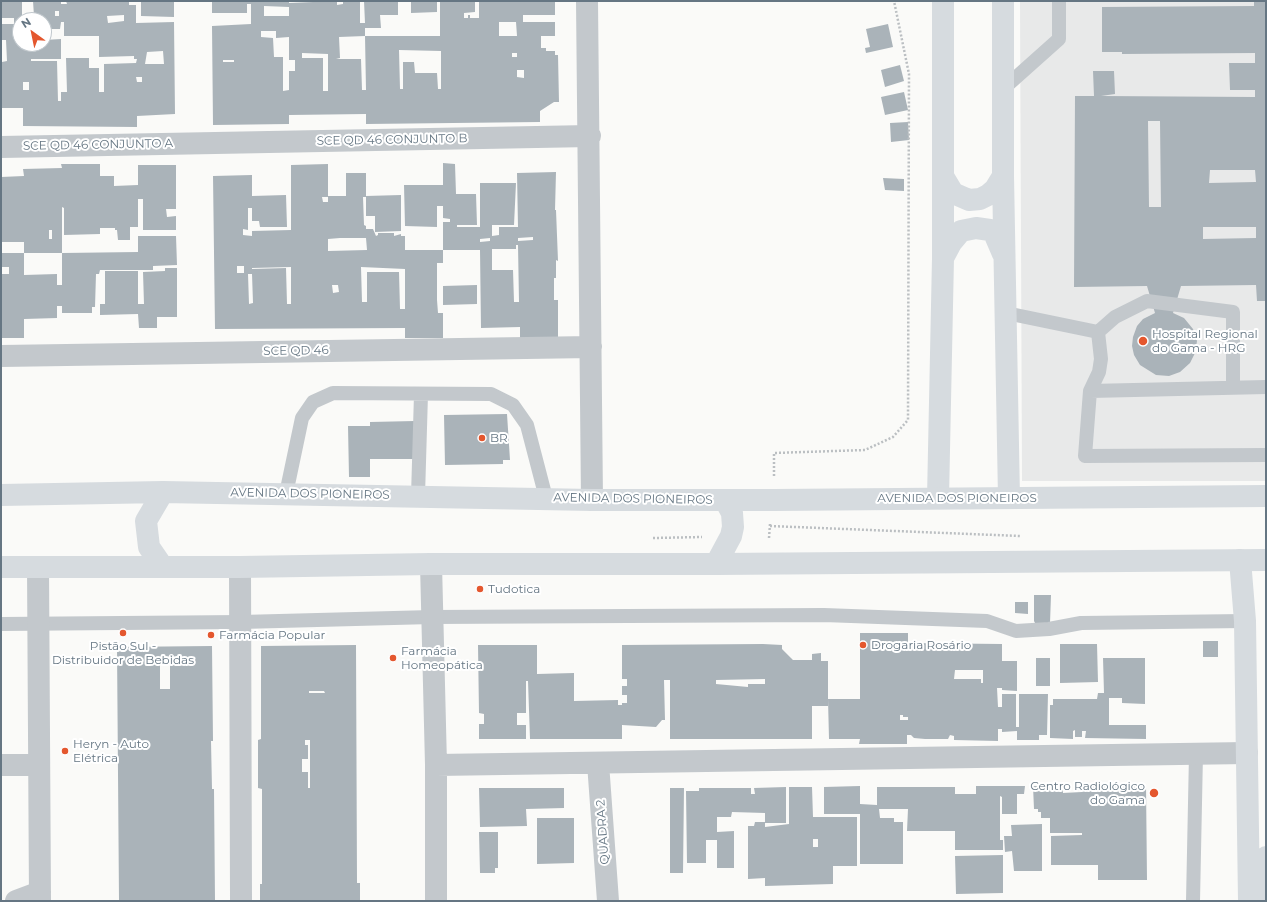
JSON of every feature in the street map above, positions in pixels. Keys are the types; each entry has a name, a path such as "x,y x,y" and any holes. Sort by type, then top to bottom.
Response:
{"main road":[{"path":"938,498 944,178 943,1"},
{"path":"1003,1 1003,176 1009,498"},
{"path":"944,178 953,193 969,200 980,199 988,195 995,189 1003,176"},
{"path":"943,258 951,243 961,231 976,228 990,230 994,233 1005,259"},
{"name":"AVENIDA DOS PIONEIROS","path":"1,495 163,492 592,500 1266,496"},
{"path":"162,566 149,547 146,521 163,492"},
{"path":"716,564 731,536 733,527 732,513 725,500"},
{"path":"1240,560 1245,621 1250,901"},
{"path":"1,567 240,567 431,564 716,564 1266,560"},
{"path":"1264,901 1266,857"}],"street":[{"path":"588,1 592,500"},
{"name":"SCE QD 46 CONJUNTO B","path":"194,144 590,136"},
{"name":"SCE QD 46 CONJUNTO A","path":"1,147 194,144"},
{"name":"SCE QD 46","path":"1,356 591,347"},
{"path":"431,564 436,765 436,901"},
{"path":"16,901 40,896 38,765 38,567"},
{"path":"240,567 241,901"},
{"path":"436,765 1247,753"},
{"name":"QUADRA 2","path":"598,762 608,901"},
{"path":"1,765 38,765"}],"lane":[{"path":"1003,90 1059,39 1059,1"},
{"path":"1098,332 1115,317 1147,301 1233,312 1233,387"},
{"path":"1006,313 1098,332"},
{"path":"1098,332 1101,359 1099,372 1090,391 1085,456 1266,455"},
{"path":"1090,391 1233,387 1266,388"},
{"path":"286,494 302,418 313,402 333,392 491,394 513,405 527,425 546,498"},
{"path":"418,496 421,394"},
{"path":"1,624 240,622 432,617 824,615 987,621 1016,631 1050,629 1081,623 1245,621"},
{"path":"1194,901 1196,754"}],"path":[{"path":"731,536 770,538 768,500 774,453 865,450 893,437 908,420 909,74 894,1"},
{"path":"770,526 1021,536"}],"shaded area":[{"name":"Hospital Regional do Gama - HRG","path":"1020,1 1266,1 1266,481 1022,481"}],"building":[{"path":"1,1 22,1 22,12 12,12 12,18 1,18"},
{"path":"33,1 61,1 61,4 67,4 66,1 129,1 129,5 136,5 136,23 174,22 175,114 137,116 137,127 23,126 23,108 1,108 1,56 2,62 7,61 6,40 1,40 1,24 12,24 12,52 52,52 52,40 61,39 61,59 31,59 31,61 57,61 58,101 61,101 61,92 67,92 66,58 89,58 89,68 99,68 99,92 104,92 104,64 136,63 137,59 134,59 134,56 99,57 99,36 64,36 64,22 61,22 60,29 52,29 52,12 34,12","holes":["55,11 59,11 59,16 55,16","124,15 124,21 108,23 107,16","163,51 164,64 145,64 147,52","136,77 142,77 142,82 137,82","23,82 29,82 29,90 23,90"]},
{"path":"141,1 174,1 174,17 141,16"},
{"path":"212,1 289,1 289,3 337,1 337,5 343,4 343,1 360,1 360,23 365,23 364,1 398,1 398,15 380,15 381,28 365,28 365,36 440,36 440,1 475,1 475,12 464,13 464,18 468,18 468,15 470,15 470,18 479,18 479,1 555,1 555,15 523,15 523,22 555,22 555,36 541,36 541,48 546,48 546,51 555,51 555,55 558,55 559,102 554,102 540,111 540,122 366,124 366,114 289,115 289,124 213,125 212,26 251,24 251,4 247,4 247,13 212,13","holes":["264,6 289,7 289,16 264,16","499,22 516,22 517,36 499,36","261,31 276,31 276,38 289,37 289,60 295,60 295,71 289,71 289,90 283,91 283,57 274,57 273,38 261,37","365,36 366,90 362,90 361,59 336,59 340,58 339,37","399,50 441,51 441,89 438,89 437,73 415,73 414,62 403,62 403,89 400,89","302,53 328,54 328,91 323,91 323,58 302,58","512,53 517,53 517,57 512,57","223,60 234,60 234,62 223,62","517,70 524,70 524,78 517,77"]},
{"path":"411,1 437,1 437,12 411,13"},
{"path":"1254,1 1266,1 1266,301 1257,301 1256,285 1181,286 1173,313 1184,318 1193,329 1197,341 1195,353 1190,363 1180,372 1169,376 1156,375 1140,365 1134,355 1132,346 1133,337 1137,326 1143,319 1155,313 1147,286 1074,287 1075,96 1094,96 1093,71 1114,71 1115,94 1101,96 1255,97 1255,90 1230,90 1229,63 1255,63 1255,53 1122,54 1122,52 1102,52 1102,7 1254,6","holes":["1148,121 1160,121 1161,207 1149,207","1210,170 1255,170 1256,182 1209,183","1203,227 1256,227 1256,238 1203,239"]},
{"path":"888,24 893,47 866,53 865,48 870,47 866,29"},
{"path":"900,65 904,81 885,87 881,70"},
{"path":"904,92 908,110 885,115 881,97"},
{"path":"908,122 909,140 891,142 890,123"},
{"path":"443,163 455,164 456,194 476,194 477,225 457,225 457,227 480,227 480,183 516,183 514,225 492,225 492,236 499,235 499,227 518,227 517,173 556,172 555,210 558,261 556,260 556,278 554,278 554,300 558,300 558,338 520,338 520,327 481,328 480,250 443,250 443,222 450,222 450,219 443,218 443,206 437,206 437,227 405,226 404,185 443,185","holes":["533,237 533,240 518,241 518,238","490,238 490,241 480,242 480,239","516,245 518,245 519,302 514,302 513,270 492,270 492,249 516,249"]},
{"path":"61,164 100,164 100,176 114,176 114,186 138,185 138,165 176,165 176,209 166,209 167,217 176,216 176,230 143,230 143,199 138,199 138,227 130,227 130,240 118,240 117,230 115,230 115,228 100,228 100,234 64,235 64,208 62,207 62,253 24,253 24,242 1,242 1,177 24,176 23,169 62,168","holes":["49,230 52,230 52,239 49,239"]},
{"path":"328,164 328,196 346,196 346,173 366,173 366,196 401,195 401,231 375,232 375,216 366,216 366,197 363,197 364,225 366,226 366,229 373,229 376,236 378,233 394,233 394,236 401,234 401,236 405,236 405,250 443,250 443,263 437,263 437,300 438,313 443,313 443,338 405,338 405,328 215,329 213,176 252,175 252,196 286,195 287,227 260,227 259,221 252,221 252,208 248,208 248,230 243,229 243,235 252,236 252,231 291,230 291,165","holes":["322,197 328,197 328,202 323,202","366,238 367,250 328,251 328,239","237,266 244,266 244,273 237,273","291,267 291,304 287,304 286,268 252,269","361,267 405,269 405,309 400,309 399,272 367,272 367,302 362,302","248,274 252,274 253,303 249,304","332,285 338,285 339,292 333,293"]},
{"path":"883,178 904,179 904,191 885,190"},
{"path":"138,236 176,236 177,265 153,266 153,270 100,270 99,274 96,274 95,307 92,307 92,313 62,313 62,306 57,306 57,318 24,319 24,338 1,338 1,274 9,274 9,267 1,267 1,253 24,253 24,275 57,274 57,285 62,285 62,253 138,252"},
{"path":"165,268 177,268 177,317 157,317 157,328 139,328 138,314 100,315 100,304 105,304 105,271 138,271 138,304 144,304 143,272 165,271"},
{"path":"477,285 477,304 443,305 443,286"},
{"name":"BR","path":"507,414 510,460 503,460 503,464 445,465 444,415"},
{"path":"415,421 415,459 370,459 370,477 349,477 348,426 370,426 370,422"},
{"path":"1034,595 1051,595 1050,623 1035,623"},
{"path":"1015,602 1028,602 1028,614 1015,613"},
{"path":"860,633 908,633 908,643 1002,644 1002,661 1017,661 1017,691 1002,690 1002,688 997,688 998,707 1002,707 1002,694 1016,694 1016,727 1019,727 1019,694 1048,694 1047,735 1039,735 1039,740 1017,740 1017,731 1002,732 1002,729 998,729 998,741 954,740 954,736 950,735 948,739 925,739 914,738 911,735 907,735 907,744 859,744 860,739 829,739 828,699 860,699","holes":["955,670 983,670 983,683 981,683 981,679 954,679","900,715 903,715 903,717 908,717 908,720 900,720"]},
{"path":"1203,641 1218,641 1218,657 1203,657"},
{"path":"1060,644 1097,644 1098,682 1060,683"},
{"path":"356,645 357,883 360,883 360,900 260,901 260,884 262,884 262,789 258,788 258,740 261,739 261,646","holes":["309,691 324,691 325,693 309,693","305,740 310,740 310,788 308,788 308,772 302,772 302,759 308,759 308,745 305,745"]},
{"path":"478,645 537,645 537,674 574,673 574,701 618,700 618,705 622,705 622,703 627,703 627,695 622,695 622,686 627,686 627,679 622,679 622,645 782,645 782,649 793,660 812,660 812,654 821,653 821,661 828,661 828,706 812,706 812,739 670,739 670,680 664,680 665,720 662,720 656,727 622,725 622,739 530,739 528,681 526,681 526,713 517,713 517,725 526,725 526,739 479,739 479,724 484,724 484,714 479,713","holes":["765,679 765,684 748,684 748,687 716,684 716,680"]},
{"path":"212,646 213,741 211,741 212,789 214,789 215,901 119,901 117,647","holes":["160,659 170,659 170,689 160,689"]},
{"path":"1036,658 1050,658 1050,686 1036,686"},
{"path":"1103,658 1145,658 1145,704 1122,703 1122,698 1109,698 1109,725 1146,725 1146,739 1085,738 1086,731 1082,731 1082,737 1075,737 1075,730 1073,731 1073,739 1050,738 1050,705 1053,705 1053,699 1097,699 1098,693 1104,693"},
{"path":"1146,785 1147,880 1098,880 1098,865 1051,865 1051,836 1082,835 1082,833 1050,833 1050,818 1041,818 1041,812 1038,812 1038,809 1034,809 1033,786 1050,786 1050,790 1063,790 1063,793 1082,792 1082,786"},
{"path":"860,786 860,804 877,805 877,787 955,787 955,794 976,794 976,786 1025,786 1024,794 1017,794 1017,814 1002,814 1002,797 1000,796 1000,840 1003,840 1003,850 955,850 955,831 907,831 908,809 879,809 880,818 894,818 894,822 903,822 903,864 860,864 860,814 824,814 824,787"},
{"path":"786,787 786,823 765,823 765,827 789,824 789,787 812,787 813,817 857,817 857,866 833,866 833,884 765,886 765,878 748,879 748,826 754,826 755,822 765,822 765,813 732,812 731,817 717,817 717,832 734,831 734,868 717,868 717,840 706,840 706,863 687,863 686,791 699,791 699,788 751,788 751,794 755,794 754,788","holes":["813,839 818,839 818,847 813,847"]},
{"path":"479,788 564,788 564,808 526,809 527,826 480,827"},
{"path":"670,788 684,788 683,873 670,873"},
{"path":"537,818 574,818 574,863 537,864"},
{"path":"1042,824 1042,871 1014,871 1012,851 1005,852 1004,836 1012,836 1011,825"},
{"path":"479,832 498,832 498,868 495,868 495,873 480,873"},
{"path":"1003,855 1003,893 956,894 955,856"}],"place":[{"name":"Hospital Regional do Gama - HRG","path":"1143,341"},
{"name":"BR","path":"482,438"},
{"name":"Tudotica","path":"480,589"},
{"name":"Pistão Sul - Distribuidor de Bebidas","path":"123,633"},
{"name":"Farmácia Popular","path":"211,635"},
{"name":"Drogaria Rosário","path":"863,645"},
{"name":"Farmácia Homeopática","path":"393,658"},
{"name":"Heryn - Auto Elétrica","path":"65,751"},
{"name":"Centro Radiológico do Gama","path":"1154,793"}]}
